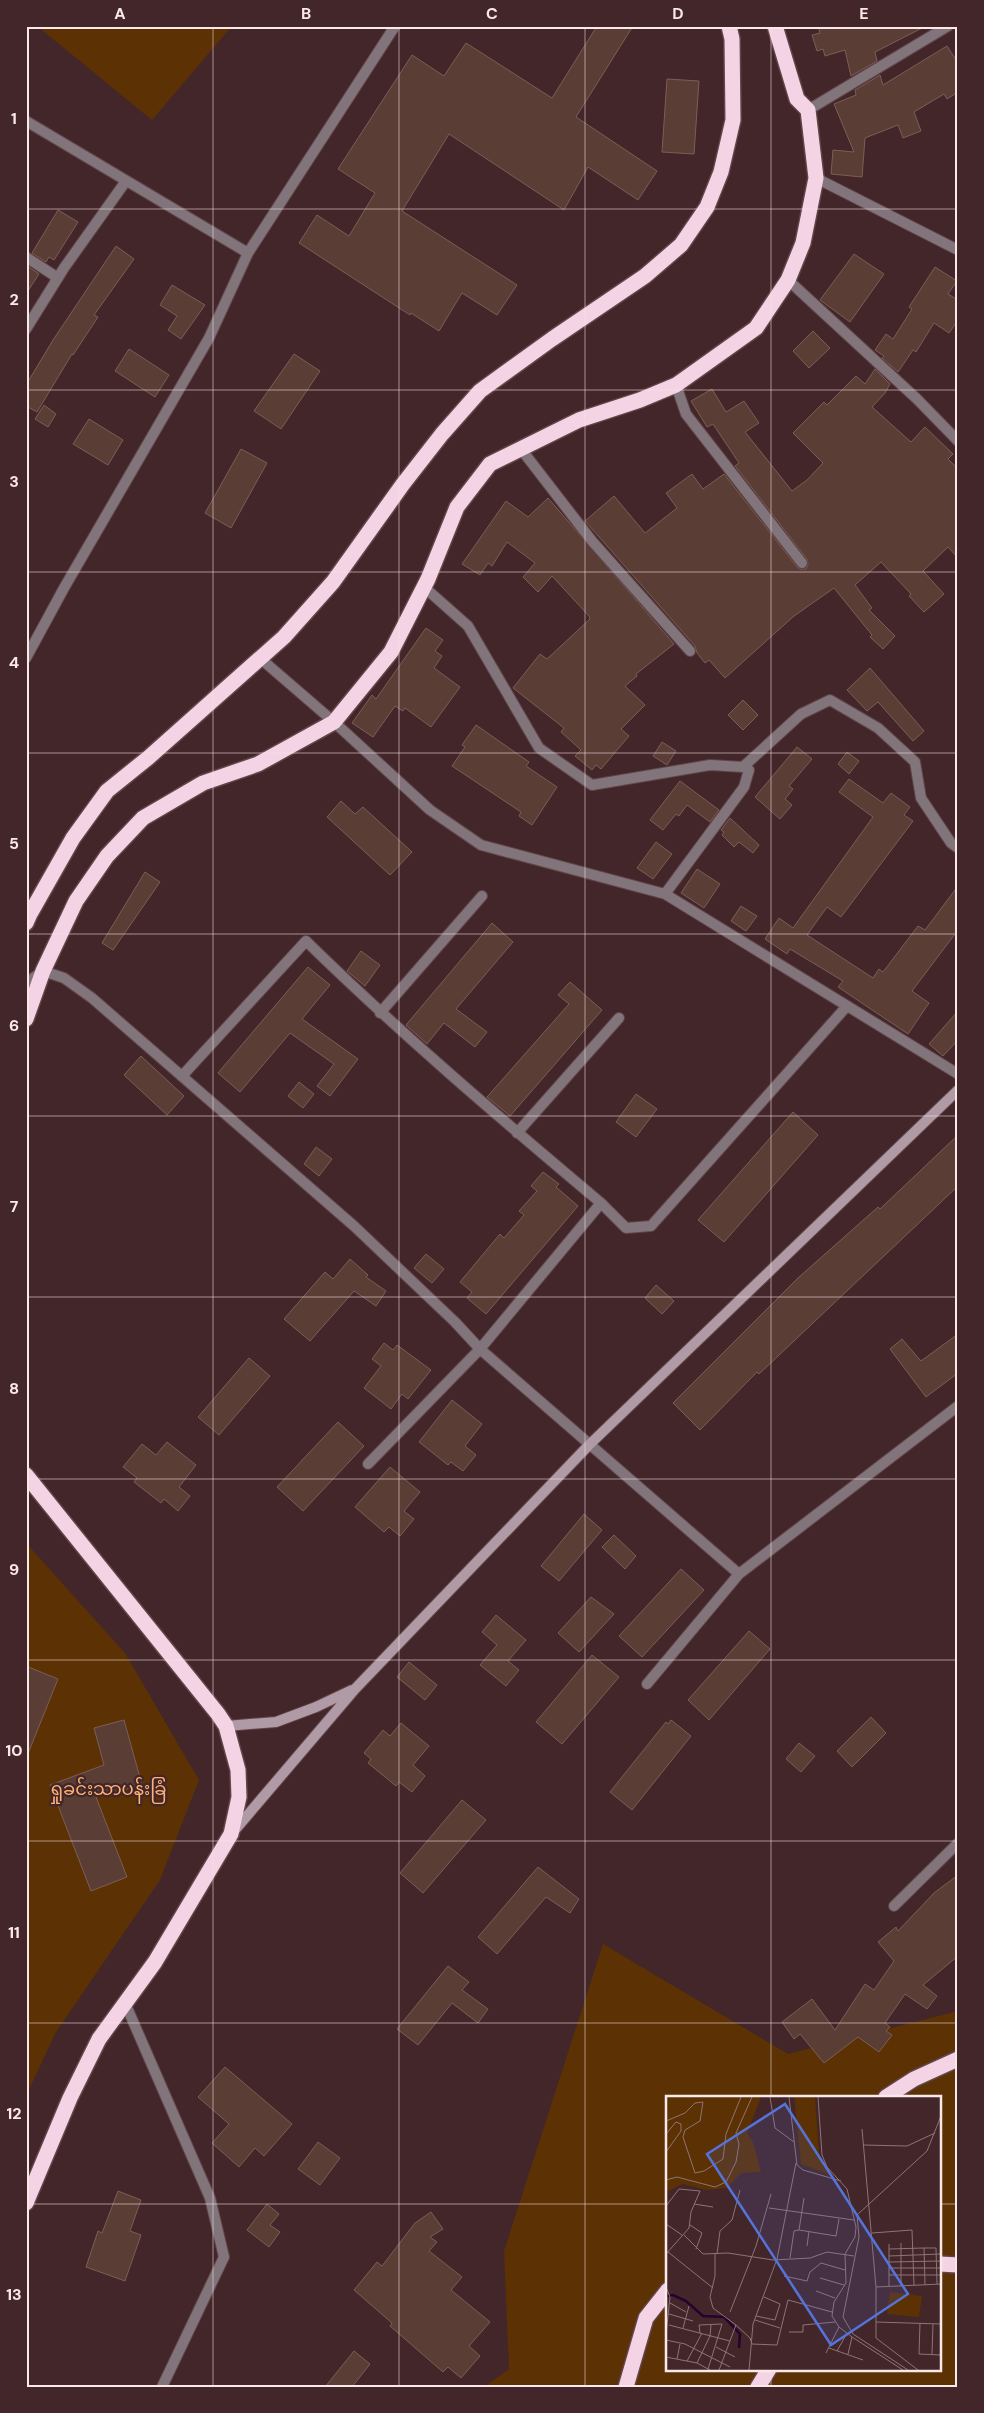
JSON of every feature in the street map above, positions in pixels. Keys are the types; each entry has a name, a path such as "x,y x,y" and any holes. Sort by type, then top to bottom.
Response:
{"highway":[{"path":"26,924 73,838 107,791 261,659 284,637 333,582 403,484 442,434 480,391 645,276 681,245 707,207 720,172 733,120 732,39 729,26"},
{"path":"26,1019 43,971 76,901 107,856 143,818 203,783 258,764 334,722 391,652 424,587 457,507 490,464 579,420 640,400 676,385 756,328 788,280 803,243 816,178 808,110 796,99 775,26"},
{"path":"26,2203 70,2098 99,2040 155,1962 231,1834 239,1797 238,1770 226,1726 28,1479"},
{"path":"888,2096 914,2079 958,2059"},
{"path":"942,2264 958,2265"},
{"path":"626,2387 646,2318 666,2293"},
{"path":"758,2387 768,2370"}],"street":[{"path":"26,658 64,588 209,338 248,253 395,26"},
{"path":"808,110 948,26"},
{"path":"26,121 248,253"},
{"path":"816,178 958,250"},
{"path":"26,329 58,278 126,181"},
{"path":"26,257 58,278"},
{"path":"788,280 917,399 958,441"},
{"path":"676,385 686,414 802,563"},
{"path":"522,449 592,541 690,651"},
{"path":"424,587 468,626 539,748 592,786 710,765 743,767 801,714 830,700 878,728 915,762 921,798 951,844 958,848"},
{"path":"261,659 334,722 430,810 481,845 665,894 958,1074"},
{"path":"665,894 744,787 748,770"},
{"path":"380,1013 482,896"},
{"path":"182,1076 306,941 380,1013 517,1133 601,1202 626,1228 651,1226 847,1006"},
{"path":"26,982 43,971 64,978 92,998 354,1226 455,1322 480,1349 589,1446 739,1574"},
{"path":"517,1133 619,1018"},
{"path":"231,1834 355,1688 589,1446 958,1090"},
{"path":"368,1464 480,1349 601,1202"},
{"path":"647,1684 739,1574 958,1406"},
{"path":"226,1726 276,1722 316,1707 355,1688"},
{"path":"894,1906 958,1843"},
{"path":"125,2003 210,2198 224,2257 162,2387"}],"green space":[{"path":"37,26 232,26 152,120"},
{"name":"ရှုခင်းသာပန်းခြံ","path":"26,1543 125,1653 199,1780 160,1880 56,2032 26,2096"},
{"path":"603,1944 788,2054 958,2011 958,2387 484,2387 509,2369 504,2251"}],"building":[{"path":"597,26 633,26 576,117 657,171 638,200 588,167 564,210 449,134 402,211 517,285 497,315 462,293 439,331 411,313 410,315 299,243 317,215 349,236 375,193 338,169 412,55 444,76 466,43 552,98"},
{"path":"818,26 926,26 875,52 877,61 851,76 845,50 825,56 823,49 817,51 812,35 820,33"},
{"path":"947,46 958,63 958,92 947,99 944,94 914,112 921,131 903,138 898,125 865,138 862,177 831,174 833,150 854,152 834,104 856,95 855,90 880,75 883,85"},
{"path":"667,79 699,81 694,154 662,152"},
{"path":"58,210 78,222 54,260 49,257 46,262 32,253"},
{"path":"116,246 134,259 94,315 98,317 72,354 37,412 26,406 26,385 53,340"},
{"path":"854,254 884,274 850,322 820,300"},
{"path":"26,265 39,274 26,294"},
{"path":"935,267 957,281 948,294 958,300 958,320 949,333 934,323 916,352 913,350 898,372 882,358 884,356 875,350 886,334 893,339 912,309 909,307"},
{"path":"172,285 205,305 181,339 168,330 177,316 160,305"},
{"path":"813,331 830,348 809,368 793,351"},
{"path":"129,349 169,375 155,397 115,371"},
{"path":"294,354 320,371 281,429 254,411"},
{"path":"875,369 890,384 885,393 872,407 911,442 925,427 953,454 948,459 958,469 958,558 948,547 923,571 944,594 924,612 909,596 911,594 881,562 855,585 872,608 869,610 895,636 883,649 870,637 872,635 834,588 794,616 725,678 709,660 705,663 697,653 695,646 585,521 614,496 645,533 677,508 666,493 692,474 703,489 724,474 797,567 806,569 808,565 807,559 735,466 739,463 713,424 707,427 691,401 712,389 726,412 744,401 759,423 745,432 792,491 807,480 823,463 793,433 824,402 827,405 856,376 865,384"},
{"path":"44,405 56,414 48,427 35,419"},
{"path":"89,419 123,440 108,465 73,444"},
{"path":"241,449 267,463 231,528 205,513"},
{"path":"548,498 674,644 636,674 637,676 625,686 645,705 621,729 629,736 601,769 596,765 592,770 575,756 581,750 561,732 564,728 513,688 540,654 547,659 590,619 589,616 552,576 538,592 523,577 535,563 507,542 492,566 488,563 480,575 462,564 506,501 528,517"},
{"path":"426,628 443,640 435,651 442,656 434,668 460,687 431,727 405,708 403,711 395,706 373,737 352,723 372,695 376,699"},
{"path":"870,668 924,731 913,741 878,702 867,711 847,690"},
{"path":"743,700 758,715 743,730 728,715"},
{"path":"476,725 529,762 526,766 557,787 532,825 519,816 521,812 452,766 465,747 462,745"},
{"path":"662,742 676,751 667,765 653,756"},
{"path":"797,747 812,759 789,786 793,789 785,799 792,805 780,819 755,797"},
{"path":"847,752 859,761 849,774 838,764"},
{"path":"849,779 883,803 891,793 910,807 904,815 913,821 841,917 827,907 807,935 873,978 879,969 883,972 918,926 925,930 958,886 958,930 912,991 929,1003 908,1034 838,987 843,981 790,949 787,954 765,939 779,918 793,928 873,817 839,792"},
{"path":"680,781 719,810 710,822 687,805 679,816 676,814 663,830 650,820"},
{"path":"341,801 355,814 363,807 412,852 390,875 327,817"},
{"path":"730,818 759,845 753,853 739,842 734,847 722,835 724,832 721,830"},
{"path":"656,842 672,854 653,879 637,868"},
{"path":"697,869 720,884 704,908 681,893"},
{"path":"145,872 160,882 113,950 102,943"},
{"path":"741,906 757,916 746,931 731,921"},
{"path":"492,923 513,942 456,1009 487,1032 475,1047 444,1023 427,1044 406,1025"},
{"path":"361,951 380,965 365,986 347,971"},
{"path":"308,967 330,985 302,1019 358,1059 330,1096 317,1086 334,1064 290,1033 240,1092 218,1073"},
{"path":"570,982 602,1010 510,1116 487,1097 569,1004 558,995"},
{"path":"958,1011 958,1040 943,1056 929,1044"},
{"path":"141,1056 184,1096 167,1115 124,1075"},
{"path":"299,1082 314,1094 303,1108 288,1096"},
{"path":"636,1094 657,1109 636,1137 616,1122"},
{"path":"793,1112 818,1135 724,1242 698,1220"},
{"path":"958,1135 958,1186 759,1374 757,1372 700,1430 673,1403 798,1278 878,1207 880,1209"},
{"path":"316,1147 332,1159 319,1176 304,1164"},
{"path":"543,1172 559,1184 556,1187 578,1206 486,1314 467,1298 472,1292 460,1282 500,1234 504,1238 524,1215 519,1211 537,1191 531,1186"},
{"path":"426,1254 444,1269 432,1283 414,1268"},
{"path":"350,1259 368,1275 366,1277 386,1291 376,1306 354,1291 310,1341 284,1319 325,1272 333,1279"},
{"path":"656,1285 674,1301 662,1314 645,1298"},
{"path":"958,1334 958,1373 926,1397 890,1349 902,1339 921,1361"},
{"path":"384,1343 393,1350 397,1345 431,1370 408,1399 402,1394 391,1409 364,1388 381,1366 372,1359"},
{"path":"249,1358 270,1376 219,1435 198,1417"},
{"path":"452,1400 482,1424 465,1446 476,1455 463,1471 451,1462 448,1465 419,1442"},
{"path":"338,1422 364,1446 303,1511 277,1487"},
{"path":"167,1442 196,1465 179,1487 190,1496 178,1511 164,1499 161,1503 134,1482 137,1478 123,1467 142,1444 156,1455"},
{"path":"390,1467 420,1492 404,1511 414,1519 400,1536 389,1527 384,1532 355,1507"},
{"path":"584,1514 602,1530 559,1581 541,1566"},
{"path":"614,1535 636,1556 625,1569 602,1547"},
{"path":"681,1569 704,1590 642,1657 619,1636"},
{"path":"591,1597 614,1614 579,1652 558,1633"},
{"path":"496,1615 526,1640 508,1661 519,1670 506,1686 480,1665 497,1645 482,1632"},
{"path":"749,1631 770,1649 709,1720 688,1700"},
{"path":"592,1655 619,1677 562,1744 536,1722"},
{"path":"409,1662 437,1685 425,1700 397,1677"},
{"path":"26,1666 58,1679 27,1756 26,1756"},
{"path":"871,1717 886,1733 852,1767 837,1751"},
{"path":"124,1720 142,1785 96,1797 127,1877 91,1891 50,1785 104,1765 94,1728"},
{"path":"671,1720 691,1736 632,1810 610,1792 666,1722 668,1724"},
{"path":"401,1723 429,1746 413,1765 425,1776 412,1792 399,1782 396,1786 368,1763 371,1759 364,1753 383,1730 390,1736"},
{"path":"799,1743 815,1756 801,1772 786,1759"},
{"path":"462,1800 486,1820 423,1893 400,1873"},
{"path":"538,1867 579,1899 570,1913 546,1897 497,1954 478,1937"},
{"path":"958,1875 958,1956 923,1985 937,1996 927,2009 905,1994 885,2023 890,2027 886,2031 892,2035 879,2052 858,2037 824,2063 800,2034 794,2039 782,2022 812,1999 835,2030 865,1984 874,1990 894,1961 878,1942 896,1927 898,1931 934,1893"},
{"path":"448,1966 469,1982 462,1990 488,2009 478,2023 452,2003 418,2045 397,2029"},
{"path":"225,2067 292,2124 264,2156 255,2148 239,2167 212,2143 229,2124 198,2097"},
{"path":"318,2142 340,2158 320,2185 298,2169"},
{"path":"118,2191 141,2200 130,2231 141,2235 125,2281 86,2267 98,2231 102,2233"},
{"path":"267,2204 279,2214 270,2225 280,2232 269,2247 247,2230"},
{"path":"431,2212 443,2229 430,2237 437,2242 429,2251 462,2277 451,2290 490,2322 469,2346 480,2356 461,2378 448,2367 443,2372 390,2326 392,2323 354,2290 377,2262 382,2266 415,2223"},
{"path":"354,2351 370,2364 352,2387 325,2387"}]}
